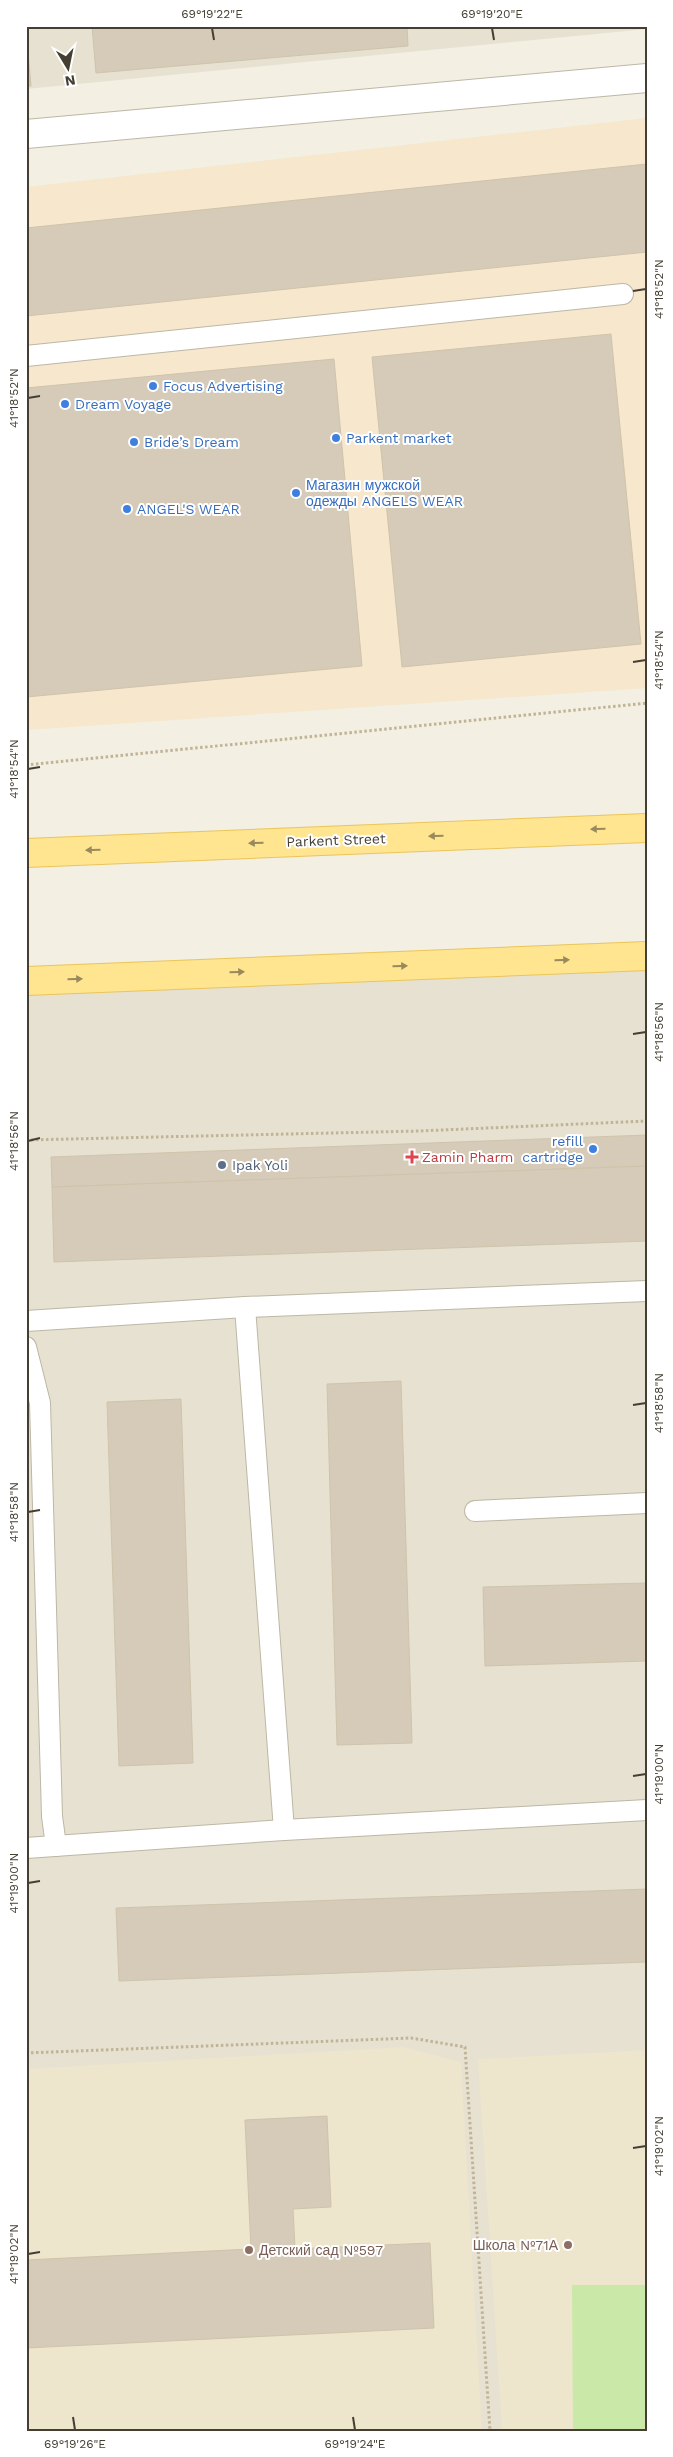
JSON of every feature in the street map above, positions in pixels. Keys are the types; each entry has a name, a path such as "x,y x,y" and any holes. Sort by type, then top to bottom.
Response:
{"main road":[{"name":"Parkent Street","path":"26,852 647,828"},
{"path":"26,981 647,956"}],"street":[{"path":"26,134 647,78"}],"lane":[{"path":"26,356 623,294"},
{"path":"26,1321 245,1307 647,1291"},
{"path":"245,1307 284,1830"},
{"path":"26,1347 40,1403 52,1816 56,1846"},
{"path":"475,1511 647,1503"},
{"path":"26,1848 284,1830 647,1810"}],"path":[{"path":"26,765 647,703"},
{"path":"26,1140 419,1131 647,1121"},
{"path":"26,2053 411,2038 465,2048 490,2431"}],"shaded area":[{"path":"26,26 647,26 647,29 26,89"},
{"name":"Parkent market","path":"647,118 647,688 26,730 26,187"},
{"path":"647,956 647,2431 26,2431 26,981"},
{"name":"Детский сад №597","path":"403,2047 461,2062 482,2431 26,2431 26,2069"},
{"name":"Школа №71А","path":"647,2050 647,2431 502,2431 478,2059"}],"green space":[{"path":"572,2285 647,2285 647,2430 573,2430"}],"building":[{"path":"92,26 407,26 408,46 96,73"},
{"path":"26,30 31,86 26,86"},
{"path":"647,164 647,252 26,316 26,228"},
{"path":"611,334 641,644 402,667 372,357"},
{"path":"334,359 362,666 26,697 26,388"},
{"path":"647,1135 647,1166 52,1187 51,1157"},
{"path":"647,1166 647,1241 54,1262 52,1187"},
{"path":"401,1381 412,1743 337,1745 327,1384"},
{"path":"181,1399 193,1763 119,1766 107,1402"},
{"path":"647,1583 647,1661 485,1666 483,1587"},
{"path":"647,1889 647,1962 119,1981 116,1908"},
{"path":"327,2116 331,2207 293,2209 295,2249 430,2243 434,2328 26,2348 26,2260 251,2249 245,2120"}],"place":[{"name":"Focus Advertising","path":"153,386"},
{"name":"Dream Voyage","path":"65,404"},
{"name":"Parkent market","path":"336,438"},
{"name":"Bride’s Dream","path":"134,442"},
{"name":"Магазин мужской одежды ANGELS WEAR","path":"296,493"},
{"name":"ANGEL'S WEAR","path":"127,509"},
{"name":"refill cartridge","path":"593,1149"},
{"name":"Zamin Pharm","path":"412,1157"},
{"name":"Ipak Yoli","path":"222,1165"},
{"name":"Школа №71А","path":"568,2245"},
{"name":"Детский сад №597","path":"249,2250"}]}
